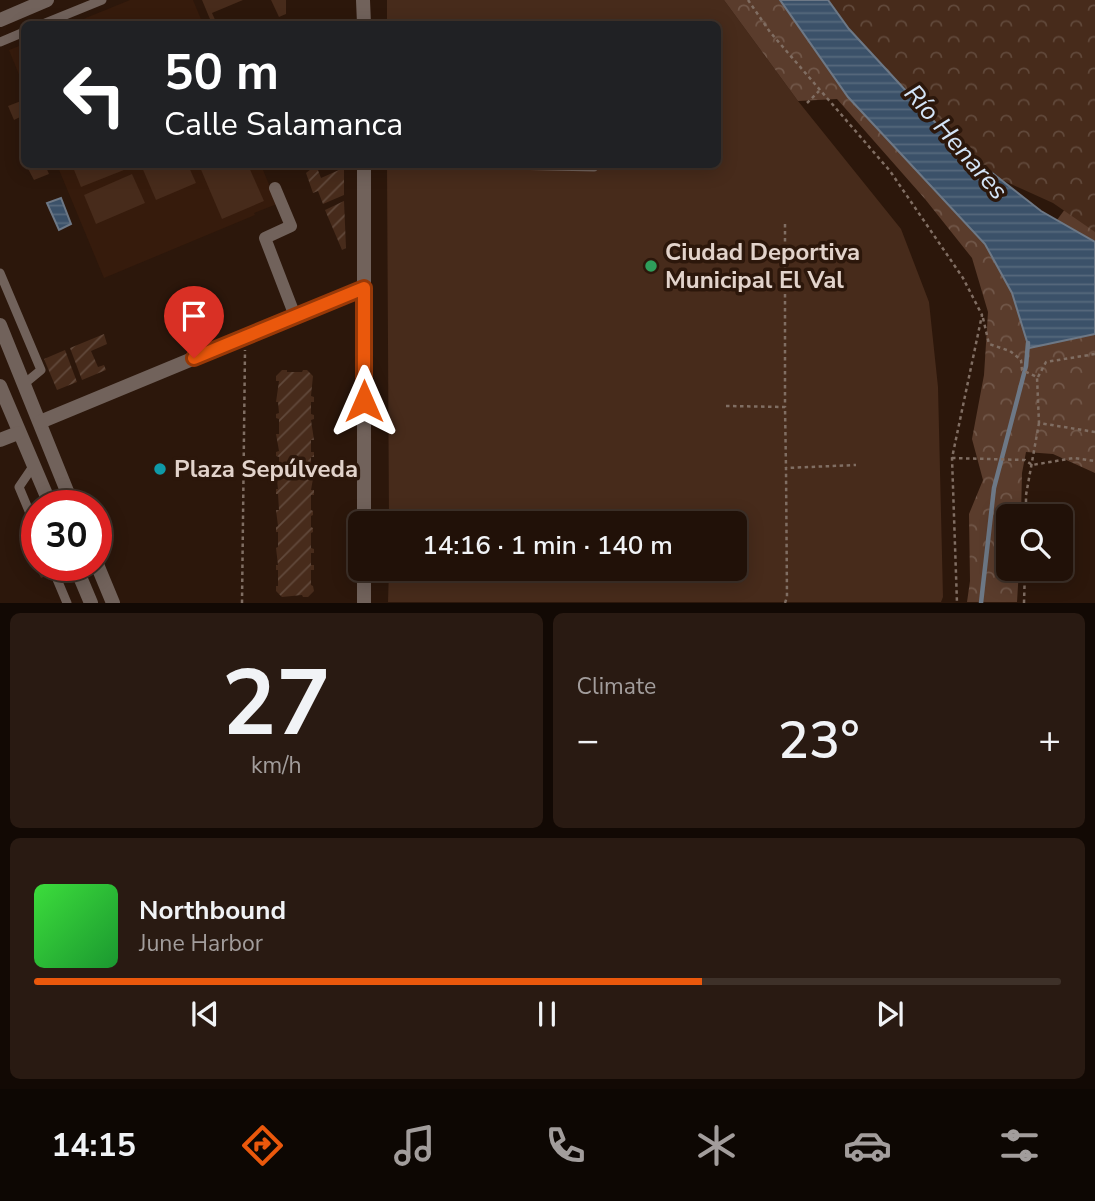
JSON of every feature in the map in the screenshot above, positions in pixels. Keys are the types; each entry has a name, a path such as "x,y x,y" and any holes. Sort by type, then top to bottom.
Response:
{"street":[{"path":"0,20 47,0"},
{"path":"363,0 364,21"},
{"path":"364,168 364,511"},
{"path":"275,188 291,226 265,238 295,316"},
{"path":"39,424 364,288"},
{"path":"0,325 66,490"},
{"path":"1,389 44,490"},
{"path":"19,433 24,416 39,424"},
{"path":"0,440 19,433 33,440 38,436 39,424"},
{"path":"82,581 91,603"},
{"path":"104,581 113,603"},
{"path":"364,581 364,603"}],"lane":[{"path":"50,21 102,0"},
{"path":"0,42 21,33"},
{"path":"0,273 41,370 24,384"},
{"path":"21,492 19,487 34,465"},
{"path":"58,581 67,603"}],"path":[{"path":"748,0 770,32 890,171 963,278 982,315 989,344 1010,351 1021,360 1021,370 1037,377"},
{"path":"807,103 820,90"},
{"path":"785,224 788,597 785,603"},
{"path":"957,603 952,458 982,315"},
{"path":"242,603 246,359 244,337"},
{"path":"1026,504 1039,423 1037,377 1046,362 1095,354"},
{"path":"726,406 785,407"},
{"path":"1039,423 1095,432"},
{"path":"952,458 1024,460 1032,465 1074,458 1095,461"},
{"path":"786,468 856,465"},
{"path":"1024,603 1025,581"}],"shaded area":[{"path":"130,0 193,0 202,21 78,21"},
{"path":"21,45 21,80 9,50"},
{"path":"58,168 262,168 277,204 104,278"}],"green space":[{"path":"202,0 243,0 212,13 216,21 211,21"},
{"path":"271,0 286,0 286,14 279,17"},
{"name":"Ciudad Deportiva Municipal El Val","path":"387,0 724,0 798,101 901,229 929,302 938,387 941,602 388,602 389,581 747,581 747,511 389,511 387,168 721,168 721,21 387,21"},
{"path":"724,0 780,0 848,97 985,244 1012,293 1029,348 1095,334 1095,473 1053,454 1026,452 1021,504 996,504 996,581 1018,581 1017,602 967,602 970,581 969,514 983,480 972,439 984,375 988,312 972,258 925,199 837,99 798,101"},
{"path":"828,0 1095,0 1095,232 1053,203 1000,179 955,144 849,29"},
{"path":"21,101 21,116 14,120 8,106"},
{"path":"28,168 46,168 49,174 34,180"},
{"path":"73,168 129,168 81,187"},
{"path":"142,168 189,168 196,183 156,200"},
{"path":"200,168 249,168 264,201 222,219"},
{"path":"317,168 321,178 338,168 344,168 344,195 323,204 318,191 313,193 306,173"},
{"path":"132,174 145,203 96,224 84,195"},
{"path":"1095,199 1095,242 1057,220 1071,201"},
{"path":"344,201 346,248 342,250 325,210"},
{"path":"104,334 107,344 91,351 98,367 104,365 106,370 82,380 70,348"},
{"path":"65,350 77,382 57,390 44,359"},
{"path":"282,370 307,370 313,376 311,396 314,397 314,402 311,402 311,414 314,419 311,420 314,440 311,440 311,452 314,452 314,457 311,457 311,473 314,473 311,490 314,490 314,495 311,495 311,548 314,553 311,553 311,565 314,565 314,570 311,570 311,585 314,591 308,597 282,597 276,591 276,510 279,510 276,472 279,472 279,457 276,452 279,451 276,434 279,434 279,419 276,414 279,413 276,402 279,381 276,381 276,376"}],"water":[{"path":"780,0 828,0 849,29 955,144 1041,211 1095,242 1095,334 1029,348 1012,293 985,244 848,97"},
{"path":"61,198 71,224 59,230 47,203"}],"waterway":[{"path":"981,603 994,488 1026,366 1028,343"}],"place":[{"name":"Ciudad Deportiva Municipal El Val","path":"651,266"},
{"name":"Plaza Sepúlveda","path":"160,469"}],"route":[{"path":"194,358 364,288 364,401"}],"water label":[{"name":"Río Henares","path":"956,142"}]}
